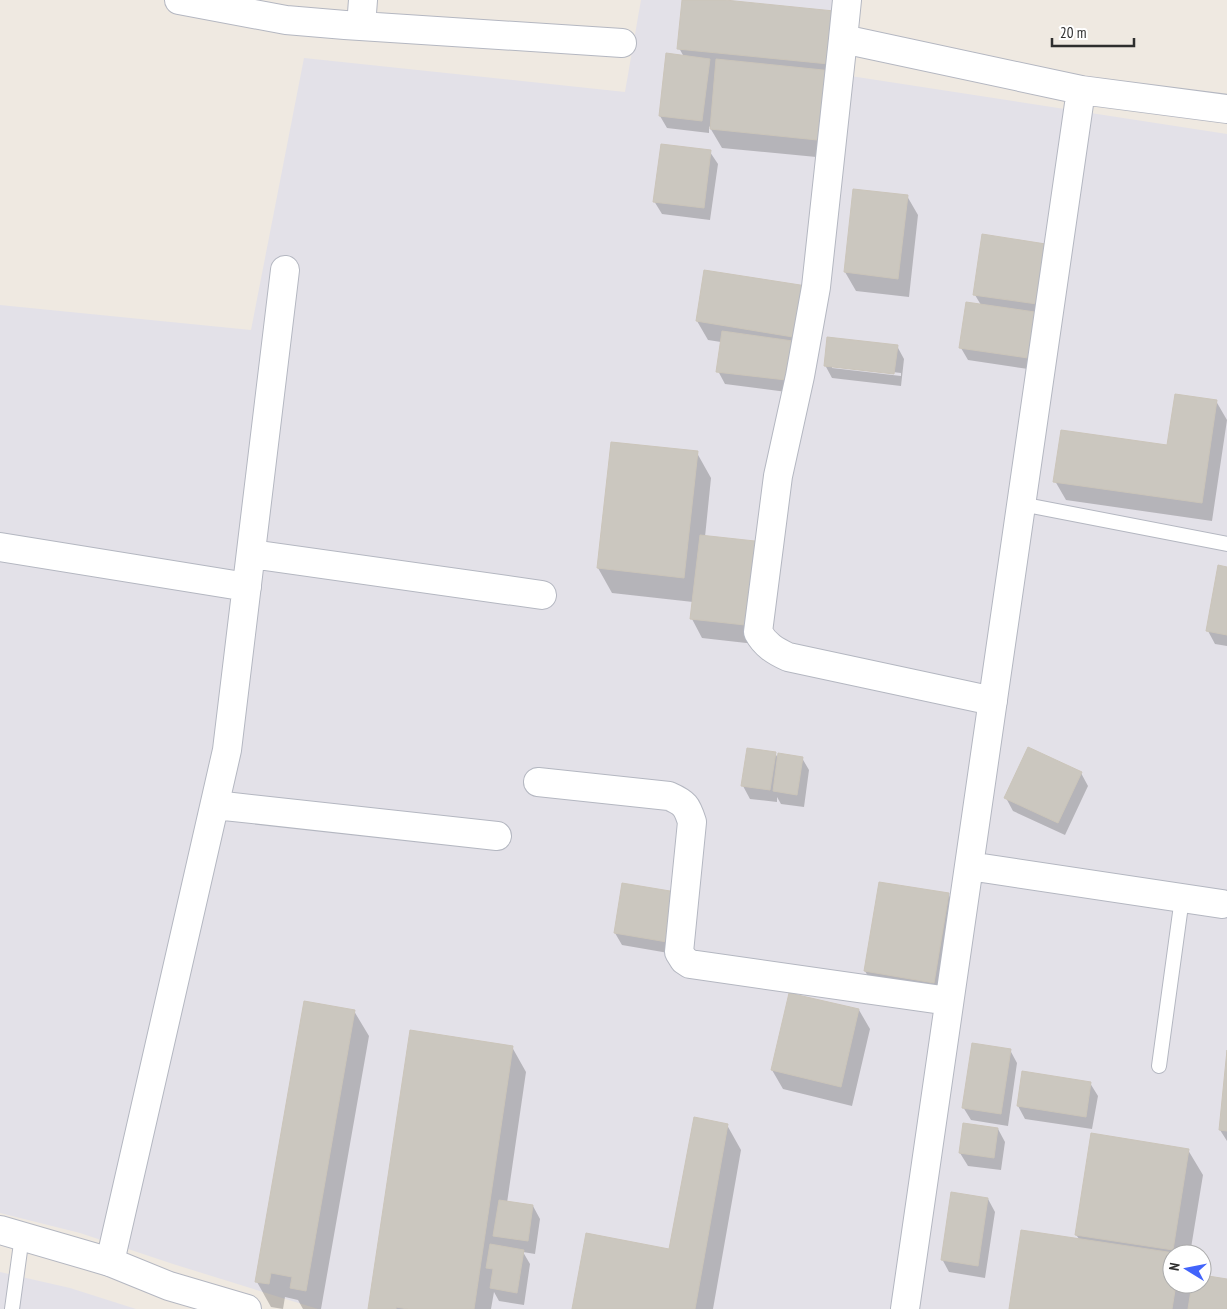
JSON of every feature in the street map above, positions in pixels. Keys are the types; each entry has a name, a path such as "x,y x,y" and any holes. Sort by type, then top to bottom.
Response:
{"street":[{"path":"179,0 286,20 362,13 622,43"},
{"path":"847,0 816,288 800,376 778,476 758,632 763,641 775,651 788,657 993,701"},
{"path":"843,39 1081,90 1227,109"},
{"path":"905,1309 1081,90"},
{"path":"110,1262 228,750 284,270"},
{"path":"0,547 247,587"},
{"path":"251,554 542,594"},
{"path":"538,782 669,796 688,808 692,822 679,952 684,960 690,964 950,1001"},
{"path":"215,805 497,836"},
{"path":"968,866 1222,904"},
{"path":"11,1233 110,1262 170,1286 247,1309"}],"lane":[{"path":"1021,504 1227,544"},
{"path":"1159,1066 1182,898"},
{"path":"11,1233 12,1309"}],"shaded area":[{"path":"641,0 836,0 831,73 1227,134 1227,1309 318,1309 80,1233 0,1213 0,305 251,330 304,58 625,92"},
{"path":"0,1272 70,1288 136,1309 0,1309"}],"building":[{"path":"682,0 725,0 834,11 829,64 677,49"},
{"path":"666,53 710,59 702,121 659,116"},
{"path":"716,59 833,71 827,141 710,129"},
{"path":"661,144 711,150 704,208 653,202"},
{"path":"853,189 908,195 898,279 844,272"},
{"path":"982,234 1052,245 1044,305 973,295"},
{"path":"704,270 813,287 805,339 696,321"},
{"path":"966,302 1035,312 1028,358 959,348"},
{"path":"722,331 800,342 795,381 716,372"},
{"path":"827,337 898,345 894,374 824,366"},
{"path":"1175,394 1217,400 1202,503 1053,482 1061,430 1167,445"},
{"path":"611,442 698,451 684,578 597,568"},
{"path":"700,535 764,542 754,626 690,619"},
{"path":"1218,565 1227,567 1227,635 1206,631"},
{"path":"1028,747 1082,772 1058,823 1004,798"},
{"path":"747,748 776,752 770,790 741,786"},
{"path":"778,753 803,757 797,795 773,791"},
{"path":"879,882 949,893 934,983 864,971"},
{"path":"622,883 682,893 673,943 614,933"},
{"path":"789,993 859,1009 841,1087 771,1070"},
{"path":"304,1001 355,1010 306,1291 290,1288 292,1277 271,1273 269,1284 255,1282"},
{"path":"410,1030 513,1046 474,1309 408,1309 396,1307 396,1309 368,1309"},
{"path":"972,1043 1011,1049 1001,1114 962,1108"},
{"path":"1227,1050 1227,1131 1219,1130"},
{"path":"1022,1071 1091,1082 1086,1117 1017,1106"},
{"path":"694,1117 728,1124 695,1309 572,1309 586,1233 669,1249"},
{"path":"963,1123 998,1128 994,1158 959,1153"},
{"path":"1091,1133 1189,1149 1174,1244 1162,1244 1162,1248 1075,1235"},
{"path":"951,1192 988,1198 978,1266 941,1260"},
{"path":"499,1200 533,1205 528,1241 493,1236"},
{"path":"1021,1230 1162,1251 1162,1294 1174,1294 1172,1309 1009,1309"},
{"path":"490,1244 524,1250 517,1293 490,1288 493,1269 486,1268"},
{"path":"1212,1277 1227,1279 1227,1309 1188,1309 1190,1294 1212,1294"}]}
